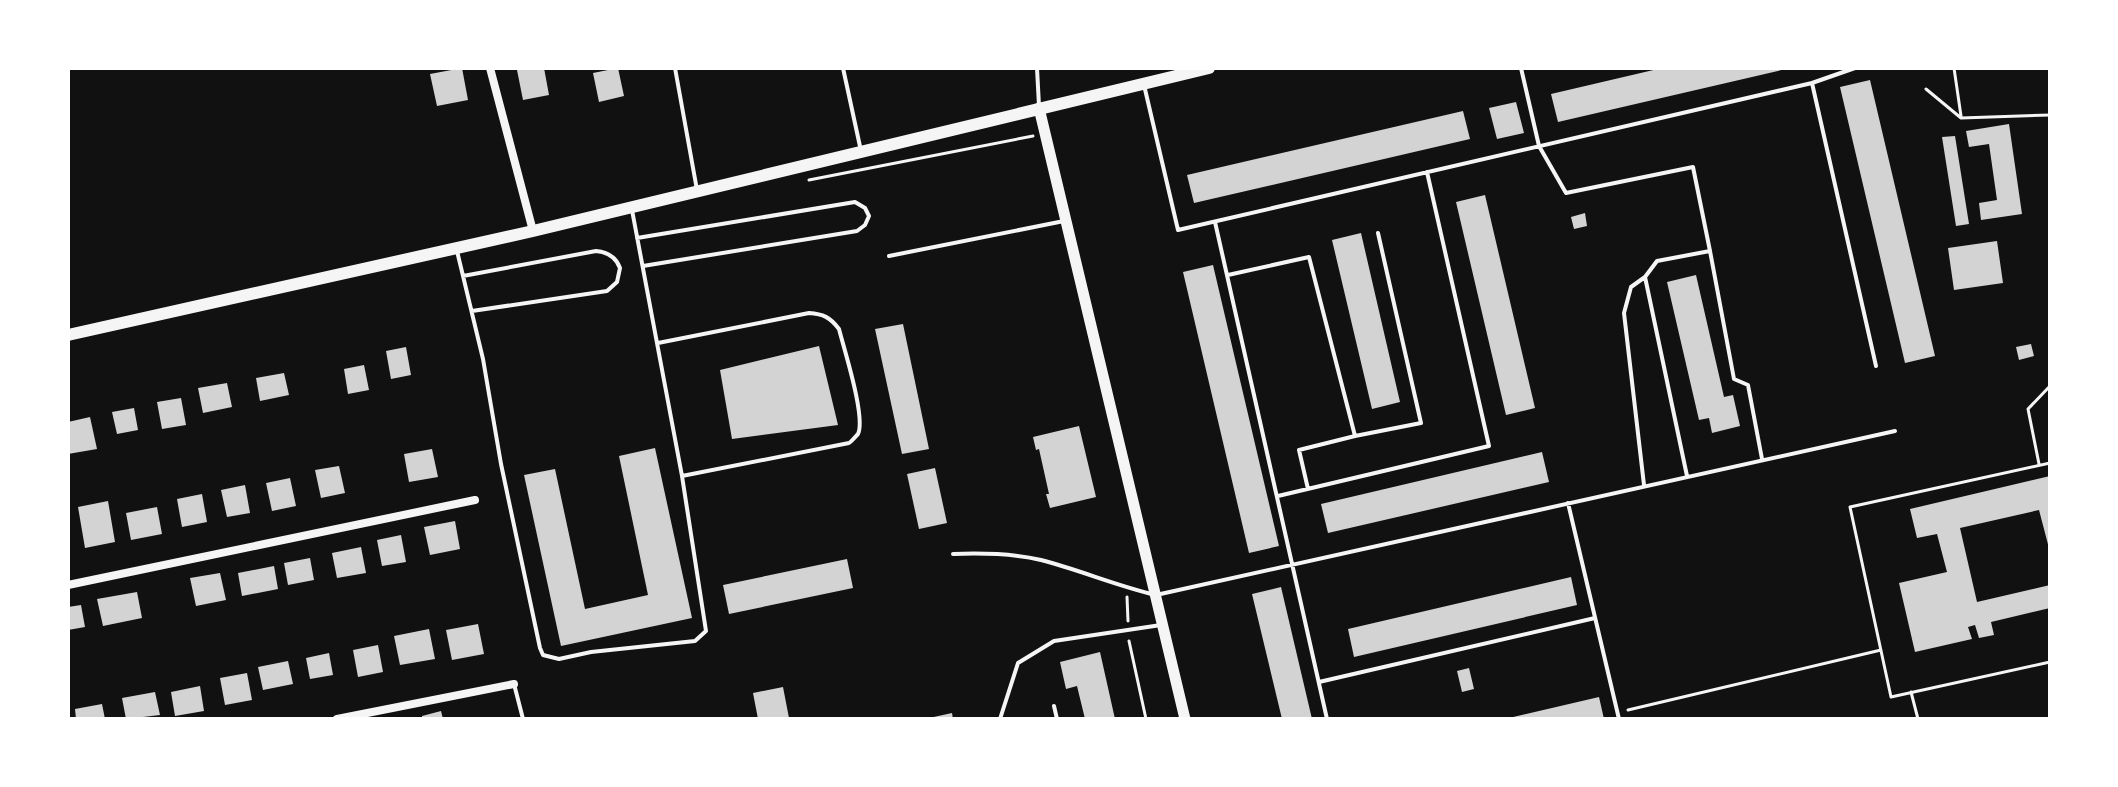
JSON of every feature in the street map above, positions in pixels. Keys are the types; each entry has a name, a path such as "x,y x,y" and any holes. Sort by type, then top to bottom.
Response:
{"main road":[{"path":"68,335 533,231 1209,68"}],"street":[{"path":"490,68 533,231"},
{"path":"1039,108 1185,719"},
{"path":"68,585 475,500"},
{"path":"337,719 514,684"}],"lane":[{"path":"675,68 697,192"},
{"path":"843,68 862,153"},
{"path":"1037,68 1039,108"},
{"path":"1521,68 1539,146 1566,193 1693,167 1734,379 1748,385 1762,459"},
{"path":"1144,83 1178,230 1812,83 1855,68"},
{"path":"1812,83 1876,366"},
{"path":"1277,496 1489,446 1427,172"},
{"path":"637,238 855,202 865,208 869,216 865,225 857,231 643,266"},
{"path":"456,248 472,311 501,464 543,655 559,659 591,652 695,641 706,631 682,476 631,208"},
{"path":"889,256 1066,220"},
{"path":"1215,221 1327,719"},
{"path":"1308,489 1299,450 1421,423 1378,233"},
{"path":"463,276 596,251 611,256 620,268 617,282 607,291 472,311"},
{"path":"1644,485 1624,313 1631,287 1645,277 1657,261 1710,251"},
{"path":"1227,275 1309,257 1355,436"},
{"path":"1645,277 1687,476"},
{"path":"658,343 809,313 823,314 839,329 857,402 860,424 857,434 849,443 682,476"},
{"path":"953,554 983,553 1039,560 1156,595 1895,431"},
{"path":"1568,502 1619,719"},
{"path":"1319,682 1595,618"},
{"path":"1000,719 1018,663 1054,641 1163,625"},
{"path":"514,684 523,719"},
{"path":"1054,706 1057,719"}],"path":[{"path":"1954,68 1961,118"},
{"path":"1926,89 1961,118 2050,115"},
{"path":"801,182 1045,134"},
{"path":"2040,465 2028,409 2050,386"},
{"path":"2050,463 1850,507 1891,697 2050,662"},
{"path":"1126,588 1130,649 1146,719"},
{"path":"1618,712 1881,650"},
{"path":"1911,692 1918,719"}],"building":[{"path":"462,68 468,100 437,106 430,74"},
{"path":"544,68 549,95 523,100 517,70"},
{"path":"618,68 624,96 599,102 593,73"},
{"path":"1662,68 1786,69 1558,122 1551,94"},
{"path":"1870,80 1935,356 1905,363 1840,87"},
{"path":"1516,102 1524,133 1497,139 1489,108"},
{"path":"1463,111 1470,139 1194,203 1187,175"},
{"path":"2009,124 2022,214 1981,220 1979,203 1997,200 1989,144 1969,147 1966,131"},
{"path":"1955,136 1969,224 1956,226 1942,137"},
{"path":"1485,195 1535,408 1506,415 1456,202"},
{"path":"1585,213 1587,226 1574,229 1571,217"},
{"path":"1361,233 1400,402 1372,409 1332,240"},
{"path":"1997,241 2003,283 1954,290 1948,248"},
{"path":"1213,265 1279,546 1249,553 1183,272"},
{"path":"1696,275 1724,397 1733,395 1740,426 1712,433 1709,418 1699,420 1667,282"},
{"path":"903,324 929,449 902,454 875,329"},
{"path":"2031,344 2034,356 2019,360 2016,347"},
{"path":"819,346 838,425 732,439 720,370"},
{"path":"406,347 411,375 391,379 386,351"},
{"path":"364,365 369,390 348,394 344,369"},
{"path":"284,373 289,395 260,401 256,378"},
{"path":"227,383 232,407 203,413 198,388"},
{"path":"181,398 186,425 162,429 157,402"},
{"path":"134,408 138,430 117,434 112,412"},
{"path":"90,417 97,449 68,454 68,422"},
{"path":"1079,426 1096,497 1050,508 1039,449 1036,450 1033,437"},
{"path":"655,448 692,618 561,646 524,475 555,469 585,609 648,595 619,456"},
{"path":"432,449 438,477 409,482 404,454"},
{"path":"1542,452 1549,482 1328,533 1321,504"},
{"path":"339,466 345,493 321,498 315,470"},
{"path":"935,468 947,523 919,529 907,474"},
{"path":"2050,476 2050,552 2039,510 1960,528 1977,602 2050,585 2050,608 1991,622 1994,635 1979,638 1975,625 1968,627 1972,639 1915,652 1899,583 1947,572 1937,534 1917,538 1910,509"},
{"path":"290,478 296,506 272,511 266,483"},
{"path":"245,485 250,513 227,517 221,490"},
{"path":"202,494 207,522 182,527 177,499"},
{"path":"108,501 115,542 85,548 78,507"},
{"path":"157,507 162,534 131,540 126,513"},
{"path":"455,521 460,549 430,555 424,527"},
{"path":"401,535 406,562 382,566 377,540"},
{"path":"361,547 366,573 337,578 332,553"},
{"path":"310,558 314,580 288,585 284,563"},
{"path":"847,559 853,588 729,614 723,585"},
{"path":"274,566 278,589 242,596 238,573"},
{"path":"220,573 226,600 196,606 190,578"},
{"path":"1571,577 1577,605 1354,657 1348,629"},
{"path":"1281,587 1312,719 1282,719 1252,594"},
{"path":"137,592 142,618 103,626 97,599"},
{"path":"81,605 85,627 68,630 68,607"},
{"path":"478,624 484,654 452,660 446,630"},
{"path":"429,629 435,659 400,665 394,636"},
{"path":"378,645 383,672 358,677 353,650"},
{"path":"1100,652 1115,719 1085,719 1077,686 1066,689 1060,662"},
{"path":"329,653 333,675 310,679 306,658"},
{"path":"288,661 293,684 263,690 258,667"},
{"path":"1469,668 1474,689 1462,692 1457,671"},
{"path":"247,673 252,700 225,705 220,678"},
{"path":"200,686 204,711 175,716 171,692"},
{"path":"783,687 789,718 758,719 753,693"},
{"path":"155,692 160,715 126,719 122,698"},
{"path":"1599,697 1604,719 1509,719 1509,718"},
{"path":"102,704 105,719 76,719 75,709"},
{"path":"441,711 443,719 422,719 422,716"},
{"path":"952,713 953,719 929,718"}]}
